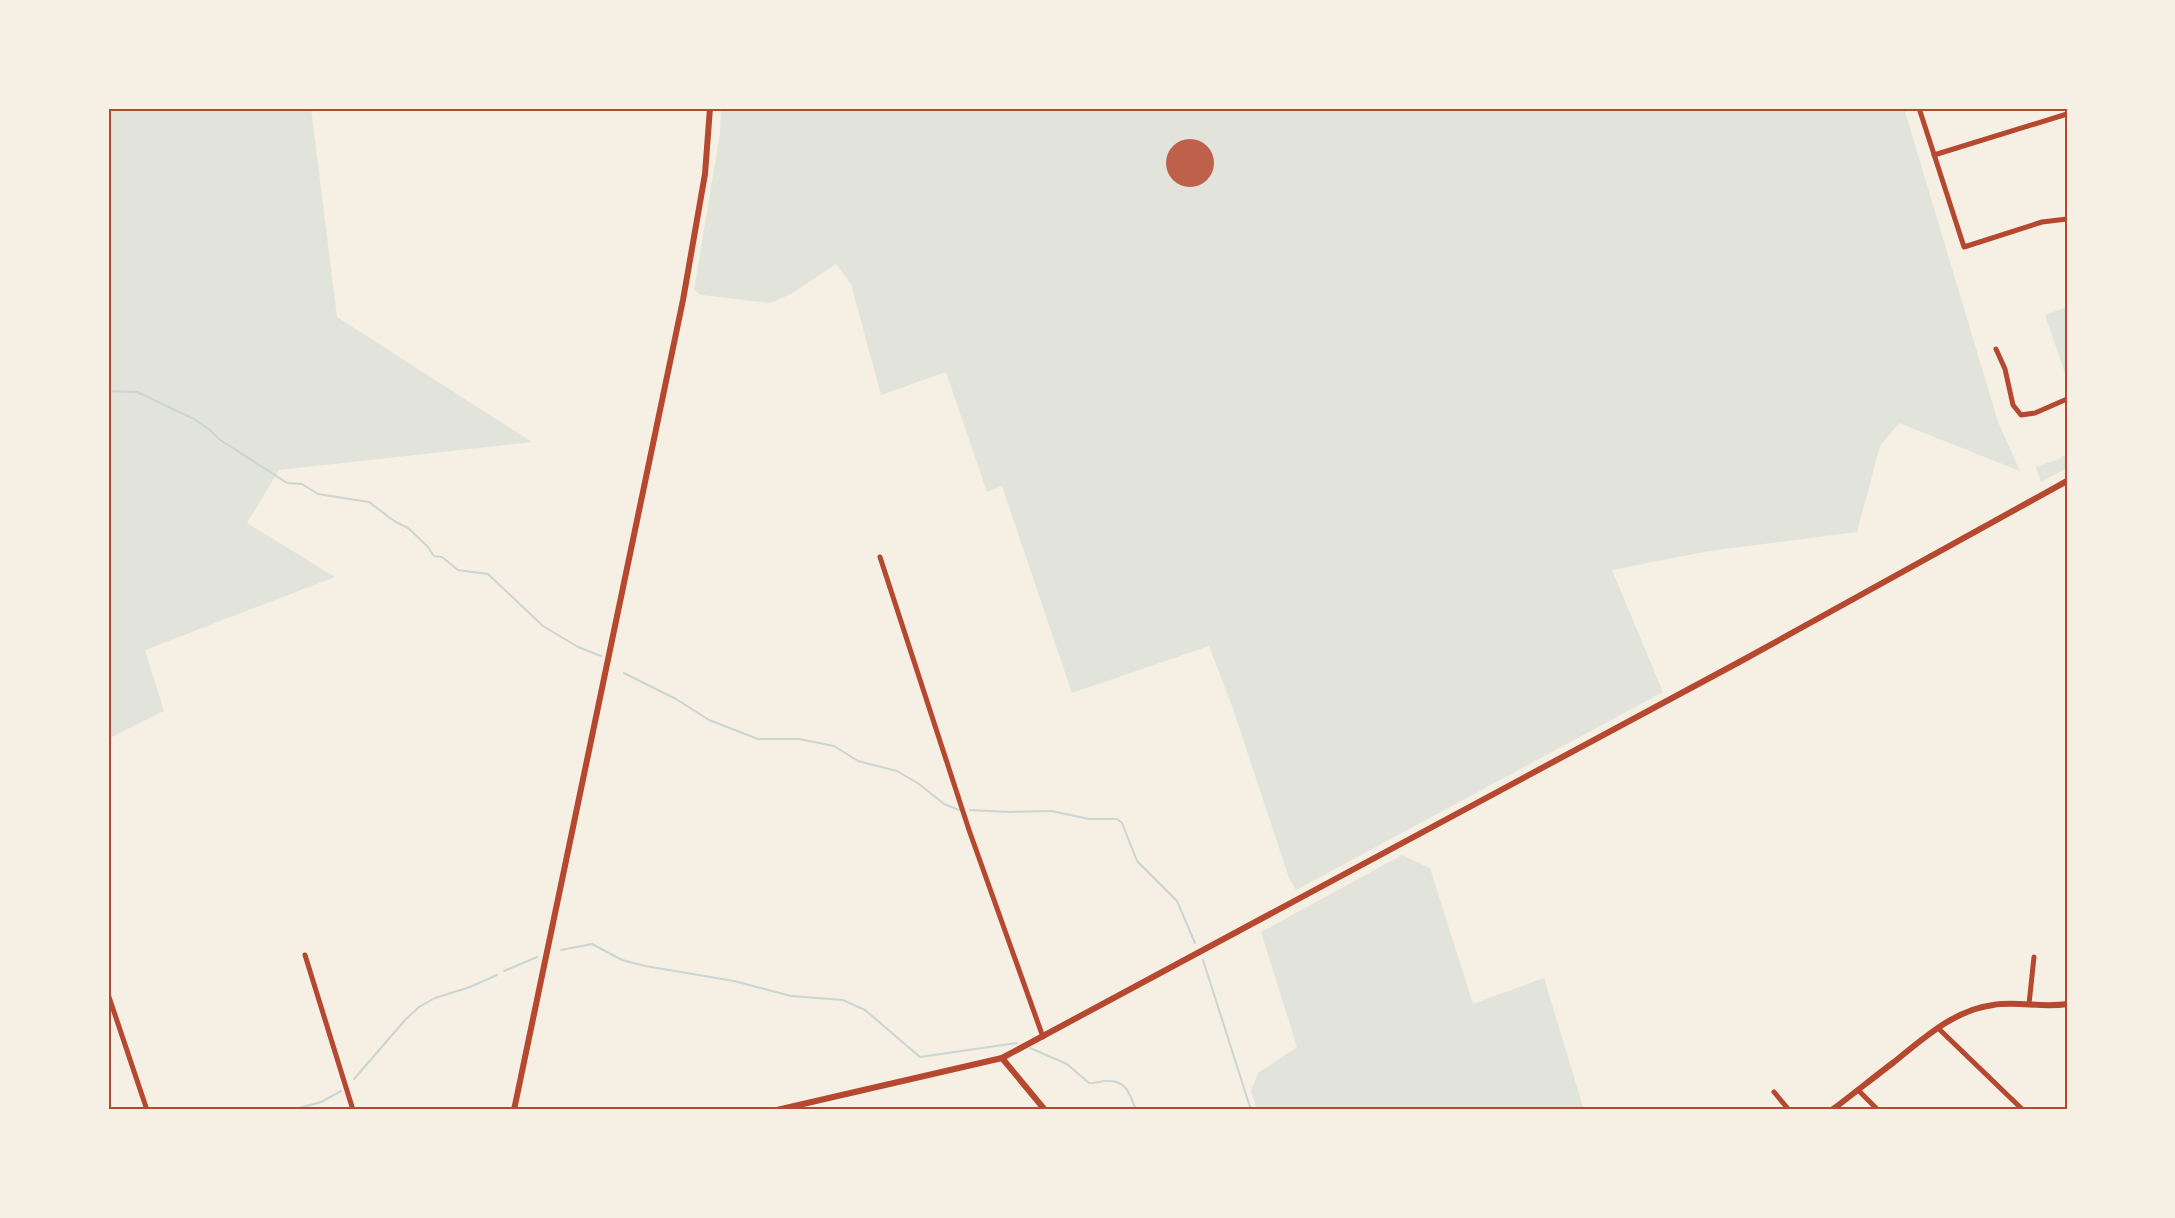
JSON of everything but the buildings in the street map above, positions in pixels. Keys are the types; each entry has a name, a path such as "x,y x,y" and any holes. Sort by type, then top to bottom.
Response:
{"street":[{"path":"514,1110 683,300 705,174 710,108"},
{"path":"1919,108 1964,247 2042,222 2067,219"},
{"path":"1934,155 2067,114"},
{"path":"1996,349 2005,369 2013,405 2021,415 2035,414 2067,399"},
{"path":"777,1110 1002,1058 1733,666 2067,481"},
{"path":"880,557 969,830 1042,1036"},
{"path":"305,955 353,1110"},
{"path":"2029,1004 2034,957"},
{"path":"108,994 147,1110"},
{"path":"1832,1110 1938,1028 1957,1016 1993,1005 2067,1004"},
{"path":"1938,1028 2023,1110"},
{"path":"1002,1058 1045,1110"},
{"path":"1858,1090 1878,1110"},
{"path":"1774,1092 1788,1110"}],"shaded area":[{"path":"108,108 311,108 337,317 532,442 279,470 247,523 335,577 145,650 164,711 108,739"},
{"path":"721,108 1904,108 1998,422 2020,471 1899,423 1880,446 1857,532 1709,551 1612,570 1663,692 1296,890 1289,878 1232,706 1209,646 1072,693 1002,486 987,492 946,372 881,395 851,284 836,264 791,294 770,303 701,295 694,290 720,133"},
{"path":"2067,307 2067,379 2045,315"},
{"path":"2067,455 2067,468 2041,482 2036,467"},
{"path":"1402,855 1430,868 1473,1004 1544,978 1584,1110 1257,1110 1251,1091 1258,1073 1297,1047 1261,932"}],"waterway":[{"path":"108,391 137,392 194,419 219,439 287,483 302,484 318,494 369,502 394,521 408,528 434,556 442,557 458,570 488,574 543,626 578,647 601,656"},
{"path":"624,673 676,699 709,720 758,739 799,739 834,746 858,761 897,771 919,784 944,804 959,810"},
{"path":"970,810 1052,811 1089,819 1117,819 1122,823 1137,861 1177,901 1195,943"},
{"path":"561,950 592,944 622,960 645,966 734,981 791,996 843,1000 865,1010 920,1057 1017,1043"},
{"path":"504,971 537,957"},
{"path":"1203,960 1251,1110"},
{"path":"354,1079 419,1007 435,998 470,987 497,975"},
{"path":"1030,1048 1067,1064 1089,1083 1106,1081 1120,1083 1127,1090 1136,1110"},
{"path":"292,1110 321,1102 341,1091"},
{"path":"243,1110 249,1108 268,1110"}]}
